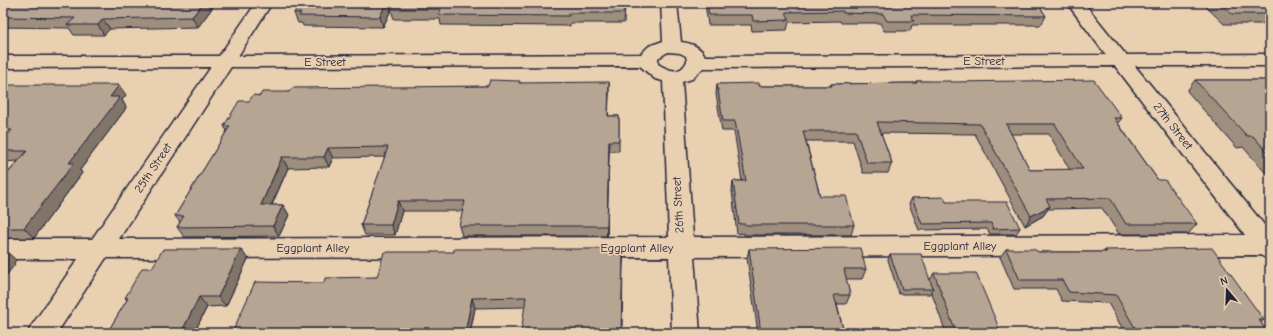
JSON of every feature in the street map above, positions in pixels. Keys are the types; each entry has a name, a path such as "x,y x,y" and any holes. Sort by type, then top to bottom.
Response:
{"street":[{"name":"25th Street","path":"42,333 264,3"},
{"path":"669,3 672,46"},
{"name":"27th Street","path":"1075,3 1269,247"},
{"path":"672,46 690,51 696,56 698,62 696,68 690,72 672,76 654,71 649,66 648,60 656,50 672,46"},
{"name":"E Street","path":"3,62 648,60"},
{"name":"E Street","path":"698,62 1270,60"},
{"name":"26th Street","path":"672,76 680,247 686,333"},
{"name":"Eggplant Alley","path":"3,249 1269,247"}],"building":[{"path":"3,3 203,3 192,17 103,19 98,25 67,25 75,18 3,17"},
{"path":"300,3 386,3 380,17 299,16 301,13 294,13"},
{"path":"393,3 624,3 624,13 569,13 569,16 439,15 441,9 391,9"},
{"path":"707,3 1037,3 1046,16 911,15 914,21 887,21 883,14 843,13 843,11 786,12 789,20 753,21 752,15 709,15"},
{"path":"1220,3 1270,3 1270,14 1232,14"},
{"path":"490,80 520,81 519,83 609,82 608,116 619,116 619,141 609,141 607,226 459,226 465,201 398,201 391,225 361,225 388,147 328,148 324,157 282,157 261,205 283,205 273,226 177,227 184,216 175,216 230,126 224,126 239,101 249,101 253,95 260,96 262,92 289,92 292,88 488,86"},
{"path":"1094,80 1122,118 1114,118 1158,180 1165,180 1197,224 1126,224 1110,198 1046,199 1050,206 1031,216 980,124 877,122 892,163 867,163 856,131 803,131 820,196 846,196 854,225 739,224 733,181 746,181 735,121 723,121 717,84 759,83 759,86 832,86 831,84 917,83 916,81","holes":["1006,124 1055,124 1083,169 1030,170"]},
{"path":"1195,80 1270,80 1270,155 1253,136 1247,136"},
{"path":"10,85 119,85 110,97 119,97 117,101 69,163 74,163 24,228 3,228 3,179 27,151 3,151 3,140 12,130 3,130 3,89 6,89"},
{"path":"944,197 946,202 1007,202 1020,228 993,229 991,223 922,224 912,198"},
{"path":"860,248 866,269 844,269 850,295 834,295 844,333 761,333 749,249"},
{"path":"1212,248 1264,320 1259,320 1268,333 1138,333 1116,295 1069,292 1062,280 1020,280 1006,249 1033,249 1039,252 1107,252 1105,250"},
{"path":"163,249 241,249 218,297 199,297 181,333 107,333 128,298 125,298 142,268 152,268"},
{"path":"454,249 606,249 606,254 623,255 621,333 521,333 526,297 472,298 465,333 232,333 255,282 324,283 325,278 377,277 384,252 454,252"},
{"path":"890,254 921,254 933,289 902,289"},
{"path":"934,273 976,273 1001,333 956,333"}]}
